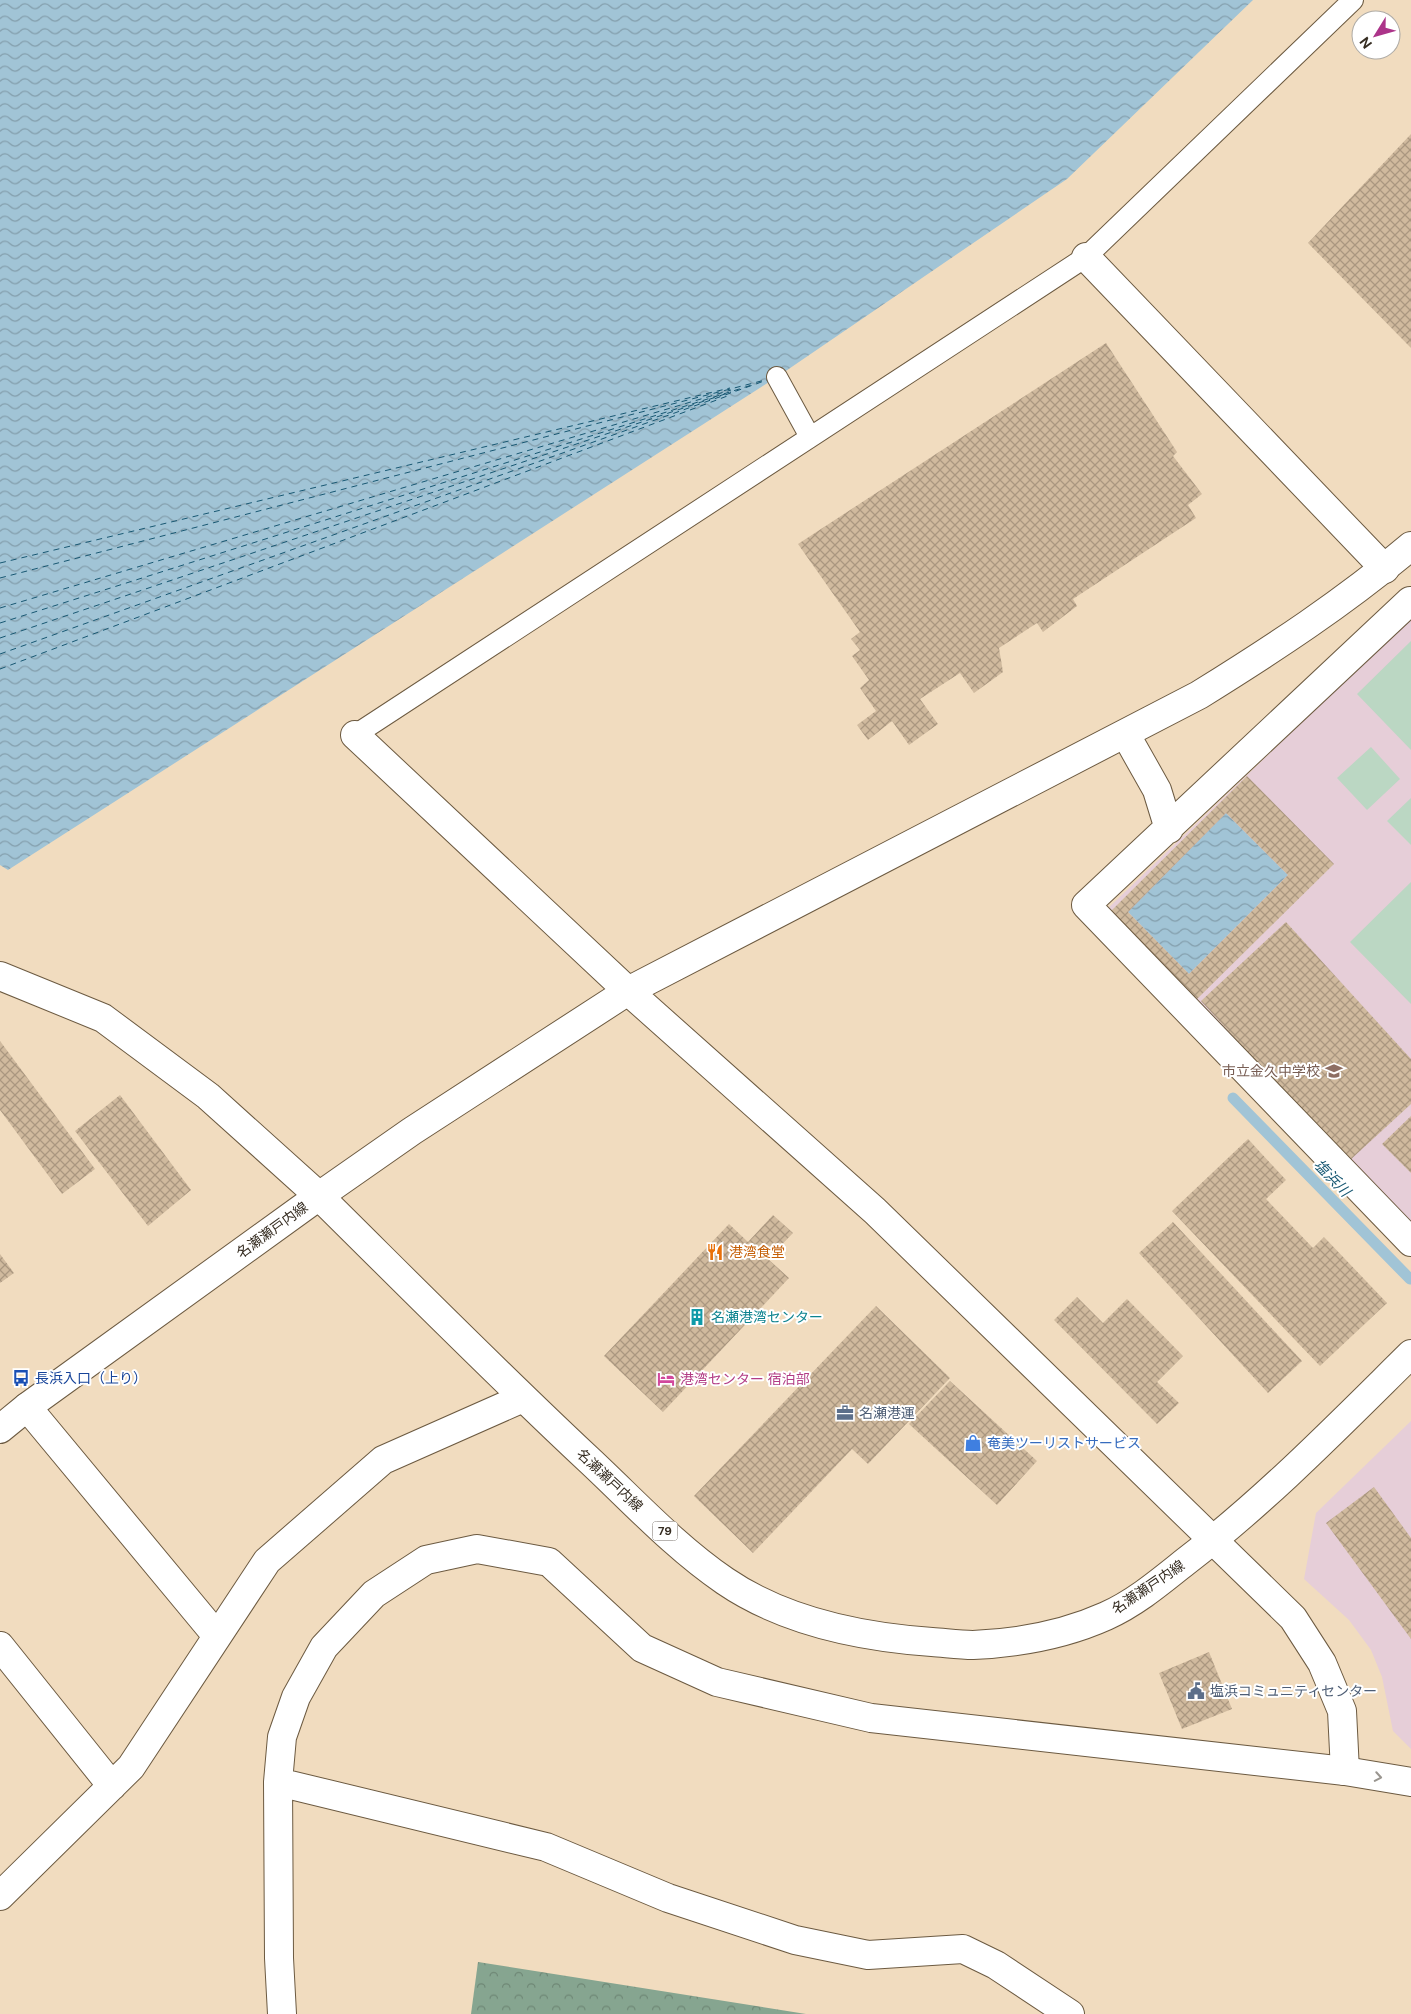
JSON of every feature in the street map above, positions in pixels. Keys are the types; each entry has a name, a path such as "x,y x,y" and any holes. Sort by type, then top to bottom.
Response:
{"street":[{"path":"1086,257 1385,568"},
{"path":"0,976 103,1018 208,1096 319,1196 412,1131 628,991 1126,735 1200,695 1281,644 1385,568 1411,546"},
{"path":"1410,601 1086,905 1411,1242"},
{"path":"355,735 628,991 875,1211 1293,1618 1322,1663 1342,1711 1345,1771"},
{"path":"1126,735 1157,790 1169,829"},
{"name":"名瀬瀬戸内線","path":"0,1429 27,1407 319,1196 523,1398 676,1542 726,1582 775,1608 830,1627 907,1640 972,1645 1017,1640 1061,1631 1106,1616 1150,1590 1214,1540 1298,1464 1411,1354"},
{"path":"0,1896 131,1767 267,1561 384,1460 523,1398"},
{"path":"27,1407 217,1636"},
{"path":"282,2014 279,1958 278,1782 282,1738 296,1697 324,1647 374,1594 426,1560 477,1549 549,1562 642,1648 717,1682 871,1718 1345,1771 1411,1782"},
{"path":"0,1646 112,1786"},
{"path":"278,1782 546,1847 668,1898 795,1940 868,1955 963,1949 996,1965 1070,2014"}],"lane":[{"path":"355,735 1086,257 1353,0"},
{"path":"777,377 810,437"}],"shaded area":[{"name":"市立金久中学校","path":"1411,618 1411,1230 1104,912"},
{"path":"1411,1421 1411,1749 1393,1731 1382,1677 1371,1650 1349,1620 1304,1579 1316,1513"}],"green space":[{"path":"1411,641 1411,750 1357,694"},
{"path":"1371,747 1400,779 1367,810 1337,778"},
{"path":"1411,798 1411,845 1387,821"},
{"path":"1411,882 1411,1004 1350,942"},
{"path":"478,1962 806,2014 471,2014"}],"water":[{"path":"0,0 1253,0 1067,179 777,377 8,870 0,865"},
{"path":"1226,813 1288,875 1189,974 1128,912"}],"building":[{"path":"1411,134 1411,348 1308,243"},
{"path":"1106,343 1177,452 1173,456 1202,494 1188,505 1196,518 1073,599 1077,606 1043,632 1037,623 999,648 1003,672 974,693 960,673 920,699 938,724 909,745 892,721 868,740 857,725 876,711 860,688 869,680 852,656 860,650 851,639 860,632 798,544"},
{"path":"1247,776 1334,864 1195,1001 1109,913","holes":["1226,813 1288,875 1189,974 1128,912"]},
{"path":"1286,922 1411,1059 1411,1104 1348,1162 1201,1001"},
{"path":"0,1041 95,1169 62,1194 0,1110"},
{"path":"120,1095 191,1190 148,1226 75,1131"},
{"path":"1411,1116 1411,1173 1382,1144"},
{"path":"1248,1139 1286,1180 1266,1199 1313,1248 1324,1237 1387,1303 1320,1366 1172,1211"},
{"name":"名瀬港湾センター","path":"773,1215 793,1233 768,1259 789,1278 663,1412 604,1356 729,1224 748,1242"},
{"path":"1173,1222 1302,1361 1268,1393 1139,1253"},
{"path":"0,1254 14,1273 0,1283"},
{"path":"1077,1297 1103,1323 1127,1299 1183,1356 1157,1382 1179,1403 1157,1424 1054,1320"},
{"name":"名瀬港運","path":"876,1306 950,1378 868,1464 852,1449 753,1553 694,1496"},
{"name":"奄美ツーリストサービス","path":"950,1381 1037,1461 997,1505 909,1424"},
{"path":"1374,1487 1411,1538 1411,1639 1326,1523"},
{"name":"塩浜コミュニティセンター","path":"1209,1652 1232,1709 1182,1729 1159,1673"}],"waterway":[{"name":"塩浜川","path":"1233,1098 1410,1279"}],"ferry route":[{"path":"0,578 769,379"},
{"path":"0,654 767,380"},
{"path":"0,623 755,384"},
{"path":"0,563 730,388"},
{"path":"0,608 731,390"},
{"path":"0,638 731,392"},
{"path":"0,669 730,395"}],"place":[{"name":"市立金久中学校","path":"1334,1071"},
{"name":"港湾食堂","path":"715,1252"},
{"name":"名瀬港湾センター","path":"697,1317"},
{"name":"長浜入口（上り）","path":"21,1378"},
{"name":"港湾センター 宿泊部","path":"666,1379"},
{"name":"名瀬港運","path":"845,1413"},
{"name":"奄美ツーリストサービス","path":"973,1443"},
{"name":"塩浜コミュニティセンター","path":"1196,1691"}]}
